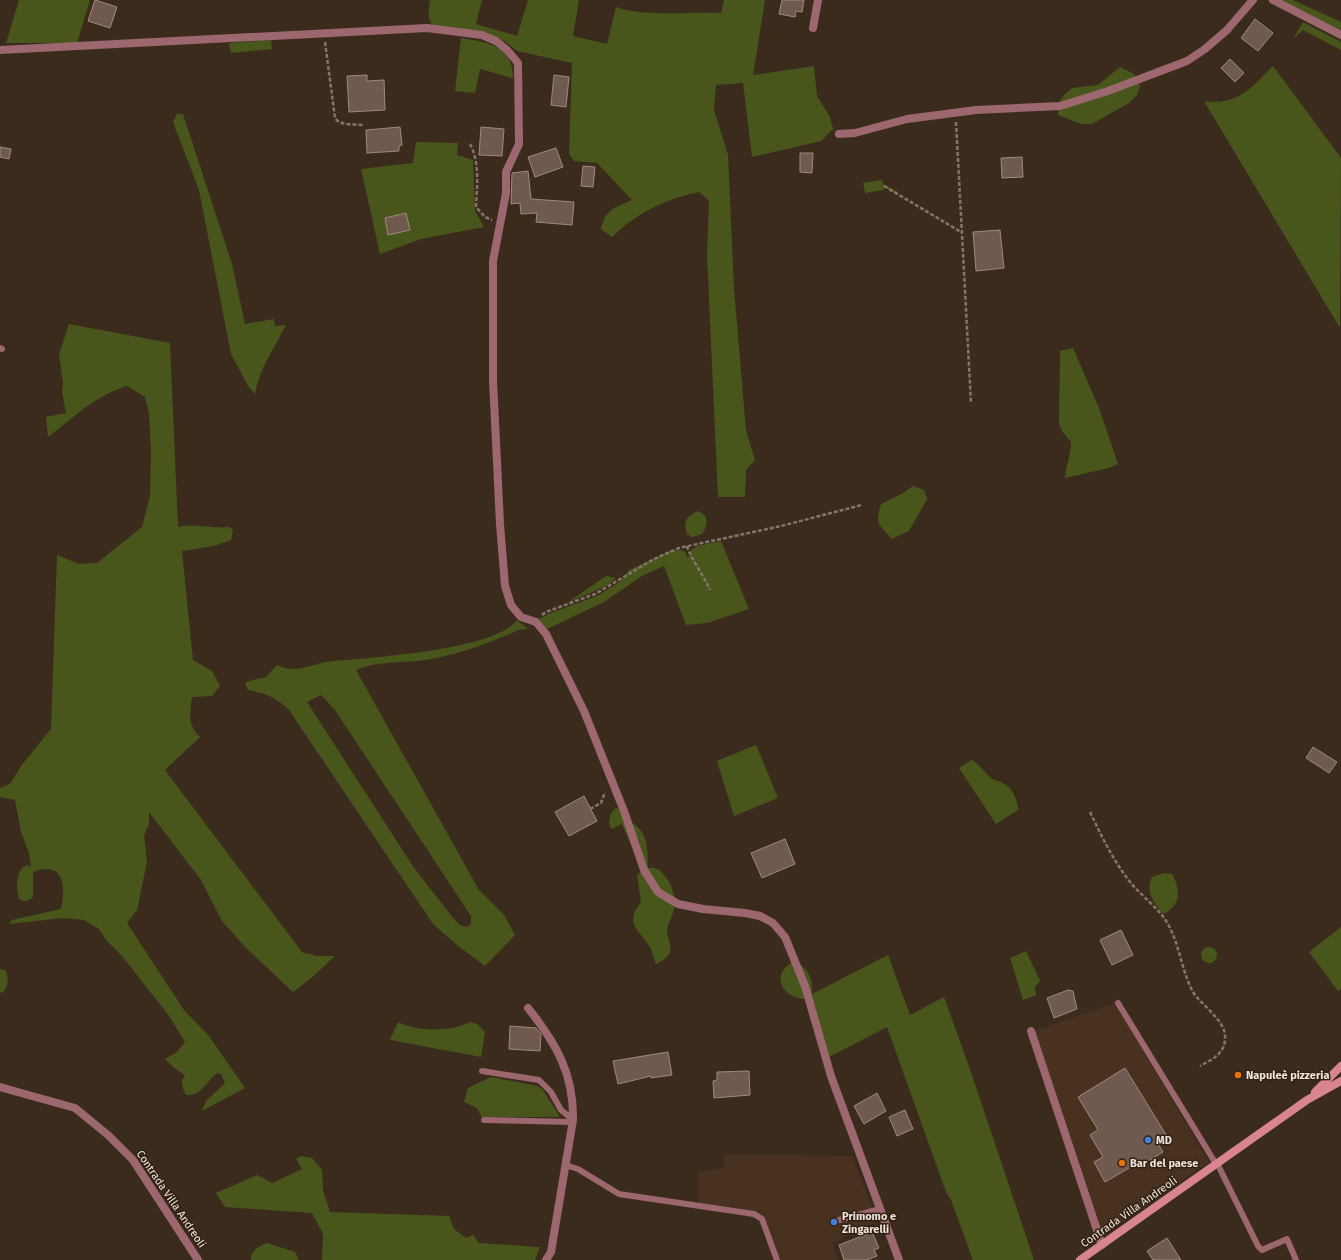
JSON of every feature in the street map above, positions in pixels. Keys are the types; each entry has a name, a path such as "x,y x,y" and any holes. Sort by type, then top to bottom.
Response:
{"main road":[{"name":"Contrada Villa Andreoli","path":"1307,1100 1341,1066"},
{"name":"Contrada Villa Andreoli","path":"1080,1260 1307,1100 1341,1081"}],"street":[{"path":"813,28 818,0"},
{"path":"839,134 855,133 907,119 958,114 976,110 1060,106 1157,73 1187,61 1205,49 1227,30 1253,0"},
{"path":"1273,0 1341,35"},
{"path":"0,50 427,28 482,35 496,41 507,50 518,63 519,144 506,172 506,193 493,260 493,380 505,586 510,605 520,617 534,621 546,634 584,711 624,811 644,870 658,892 678,904 703,910 745,913 760,916 773,923 785,937 804,986 831,1076 899,1260"},
{"path":"528,1008 551,1040 567,1072 573,1099 573,1121 551,1252 546,1260"},
{"path":"1031,1031 1102,1245"},
{"name":"Contrada Villa Andreoli","path":"0,1087 75,1108 108,1136 133,1160 198,1260"}],"lane":[{"path":"1118,1003 1217,1164 1258,1246 1262,1250 1287,1238 1296,1260"},
{"path":"482,1071 539,1080 551,1092 561,1110 573,1121"},
{"path":"484,1120 573,1121"},
{"path":"565,1165 578,1169 619,1194 754,1214 762,1219 778,1260"},
{"path":"839,1220 880,1209"}],"path":[{"path":"324,34 335,118 342,124 363,125"},
{"path":"958,114 956,119 971,403"},
{"path":"470,144 474,150 477,170 476,207 485,217 500,222"},
{"path":"884,186 962,232"},
{"path":"534,621 546,612 595,594 654,559 687,546 781,526 862,505"},
{"path":"687,546 688,552 702,572 710,590"},
{"path":"590,809 603,800 605,792 604,788"},
{"path":"1090,812 1110,853 1128,879 1169,926 1187,979 1194,994 1215,1015 1225,1034 1222,1050 1212,1059 1200,1066"}],"shaded area":[{"path":"1115,1003 1209,1162 1102,1235 1034,1031"},
{"path":"724,1154 852,1156 877,1221 832,1243 839,1260 780,1260 766,1223 761,1216 749,1210 698,1203 698,1172 724,1168"}],"green space":[{"path":"19,0 90,0 77,43 6,43"},
{"path":"430,0 482,0 476,24 517,36 528,0 579,0 573,36 607,44 616,7 627,10 653,13 721,13 724,0 765,0 753,75 814,66 817,96 830,117 833,129 821,141 752,157 743,83 716,85 714,110 728,155 734,288 746,431 755,460 746,470 745,497 718,497 707,255 709,201 699,192 663,203 631,221 612,237 601,229 605,217 612,210 632,200 597,163 574,161 569,154 572,63 517,51 506,42 489,34 435,27 429,18"},
{"path":"1280,0 1293,0 1341,22 1341,31"},
{"path":"1303,22 1341,42 1341,50 1303,30 1293,39"},
{"path":"461,38 481,41 504,52 512,67 513,78 480,69 475,93 455,91"},
{"path":"271,40 272,49 231,53 229,43"},
{"path":"1273,66 1341,158 1340,334 1340,328 1204,101 1226,101 1243,94"},
{"path":"1120,67 1134,74 1140,86 1137,95 1129,103 1092,124 1081,124 1058,115 1058,103 1072,88 1098,85"},
{"path":"177,114 183,114 232,264 245,324 274,319 275,326 286,325 268,358 260,376 255,394 248,386 231,354 199,190 173,122"},
{"path":"416,142 458,143 457,155 473,160 475,211 484,227 421,239 380,254 361,169 413,163"},
{"path":"882,180 883,184 898,192 898,195 884,187 884,190 865,193 863,183"},
{"path":"69,324 170,343 178,527 229,527 233,530 231,540 214,546 182,551 193,660 212,671 220,686 212,696 192,697 190,714 191,724 200,737 165,770 302,952 317,956 335,956 309,980 293,992 246,948 222,921 201,880 149,812 149,825 144,835 147,862 137,910 127,923 184,1010 209,1036 245,1088 202,1111 206,1101 225,1083 221,1074 217,1073 200,1091 191,1095 186,1095 182,1085 182,1080 185,1075 173,1067 165,1059 177,1052 185,1042 169,1016 123,957 107,941 99,929 84,920 62,918 9,924 12,920 61,909 63,901 63,884 57,873 51,870 43,869 33,872 33,897 26,901 19,899 17,890 18,875 23,867 27,865 31,867 29,853 21,832 15,800 0,797 0,788 10,784 21,766 51,729 57,555 79,564 97,563 142,527 150,496 151,450 149,414 145,397 127,386 115,390 95,401 48,437 46,417 66,413 62,392 63,383 59,354"},
{"path":"1073,348 1099,408 1118,464 1109,468 1065,478 1071,442 1062,431 1059,423 1060,351"},
{"path":"913,486 924,490 927,499 909,531 892,539 881,527 878,520 881,504"},
{"path":"697,511 706,518 706,527 702,534 692,537 687,534 685,525 687,518"},
{"path":"721,541 749,609 707,623 686,625 664,566 642,576 604,602 547,629 539,619 548,614 597,596 621,581 629,570 670,551 682,550 686,553 686,557 690,556 690,551 697,546"},
{"path":"606,576 616,578 606,586 567,603"},
{"path":"517,620 528,629 519,630 462,652 438,658 373,665 356,670 479,890 504,915 515,935 485,966 457,945 433,924 289,710 270,696 248,690 245,683 266,677 277,665 284,668 297,669 333,661 431,651 485,639 505,630","holes":["321,695 335,710 471,916 471,924 467,927 460,925 454,919 414,868 307,702"]},
{"path":"756,745 778,798 734,816 717,761"},
{"path":"972,760 991,778 1009,787 1017,802 1018,810 996,824 959,768"},
{"path":"616,808 619,809 625,820 633,823 642,833 647,846 648,868 655,868 662,873 670,884 674,894 674,911 667,928 670,952 666,958 656,964 650,947 637,930 633,921 636,909 641,902 637,875 642,871 622,824 611,829 610,817"},
{"path":"1164,873 1172,874 1177,885 1178,897 1169,911 1163,914 1156,906 1152,897 1150,892 1150,882 1152,877"},
{"path":"1341,927 1341,989 1338,991 1309,952"},
{"path":"1209,947 1216,952 1217,955 1212,962 1209,963 1202,958 1201,955 1206,948"},
{"path":"1026,951 1040,981 1035,987 1036,995 1023,1000 1010,958"},
{"path":"888,955 910,1015 944,997 971,1072 1034,1260 973,1260 951,1200 946,1192 887,1027 829,1057 807,999 798,998 791,995 782,985 782,972 786,966 794,961 803,967 809,974 812,983 812,994"},
{"path":"0,969 6,971 8,977 7,985 3,993 0,992"},
{"path":"398,1022 415,1028 434,1030 453,1028 470,1022 477,1024 485,1032 481,1057 390,1040"},
{"path":"491,1077 538,1086 543,1090 560,1117 482,1117 477,1108 464,1102 468,1088"},
{"path":"301,1156 312,1158 322,1170 323,1190 330,1212 449,1216 454,1229 466,1238 473,1235 479,1243 540,1247 535,1260 322,1260 323,1234 312,1213 225,1207 216,1193 257,1175 272,1183 302,1169 296,1159"},
{"path":"267,1243 295,1252 299,1260 251,1260 254,1251 258,1247"}],"building":[{"path":"95,0 117,7 110,28 88,21"},
{"path":"782,0 804,0 802,12 796,11 795,17 779,14"},
{"path":"1255,19 1273,33 1258,51 1241,38"},
{"path":"1230,59 1244,73 1235,82 1221,68"},
{"path":"367,75 367,81 384,80 385,110 349,112 347,76"},
{"path":"554,75 569,77 566,107 551,105"},
{"path":"400,127 402,145 399,146 399,151 367,153 366,130"},
{"path":"481,127 504,129 502,156 479,155"},
{"path":"0,147 11,149 9,159 0,157"},
{"path":"556,148 563,167 535,177 528,157"},
{"path":"800,153 813,153 812,173 800,172"},
{"path":"1022,157 1023,177 1002,178 1001,158"},
{"path":"583,166 595,167 593,187 581,186"},
{"path":"528,171 531,199 574,202 572,225 536,222 537,213 521,214 520,203 511,204 512,173"},
{"path":"406,213 410,230 388,235 385,218"},
{"path":"1000,230 1004,268 976,271 973,232"},
{"path":"1313,747 1337,762 1329,773 1306,758"},
{"path":"584,796 597,821 569,836 555,812"},
{"path":"785,839 795,864 762,878 751,853"},
{"path":"1121,930 1133,955 1112,965 1100,940"},
{"path":"1068,990 1073,991 1077,1009 1054,1018 1047,998"},
{"path":"510,1026 536,1028 541,1034 540,1051 509,1049"},
{"path":"668,1052 672,1075 651,1078 651,1076 618,1084 613,1061"},
{"path":"1125,1068 1168,1138 1158,1144 1163,1152 1143,1164 1141,1161 1105,1182 1094,1162 1103,1157 1090,1135 1098,1130 1078,1097"},
{"path":"749,1071 750,1095 714,1098 713,1081 717,1080 717,1072"},
{"path":"877,1093 886,1111 864,1124 854,1106"},
{"path":"905,1110 913,1129 897,1136 889,1117"},
{"path":"872,1232 879,1248 874,1250 877,1256 867,1260 844,1260 839,1245"},
{"path":"1167,1238 1181,1260 1153,1260 1147,1251"}],"place":[{"name":"Napuleè pizzeria","path":"1238,1075"},
{"name":"MD","path":"1148,1140"},
{"name":"Bar del paese","path":"1122,1163"},
{"name":"Primomo e Zingarelli","path":"834,1222"}]}
